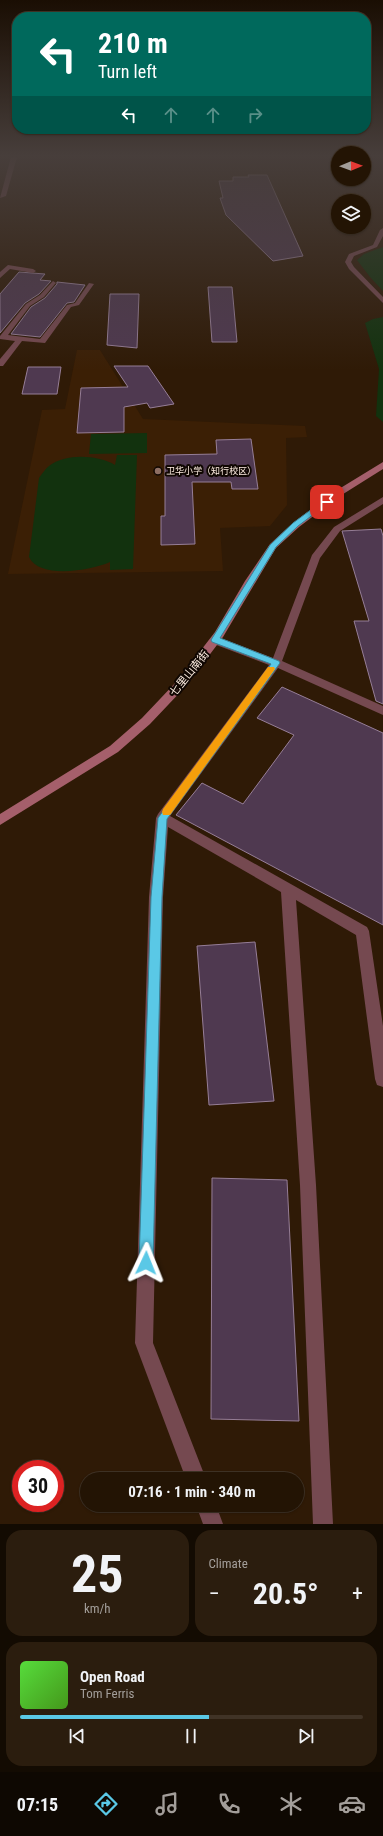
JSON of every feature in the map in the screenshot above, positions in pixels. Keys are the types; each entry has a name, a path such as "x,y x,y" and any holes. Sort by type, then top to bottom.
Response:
{"street":[{"path":"383,230 375,246 351,255 348,262 351,268 383,301"},
{"path":"0,264 8,268 33,270"},
{"path":"0,276 8,268"},
{"path":"1,338 28,305 42,296 53,283"},
{"path":"1,338 42,341 69,306 77,304 90,284"},
{"path":"0,364 20,339"},
{"name":"七里山南街","path":"0,820 114,749 146,721 182,683 215,640 273,546 296,525 337,494 383,465"},
{"path":"193,1472 144,1343 156,897 162,818 276,663 315,557 336,530 383,500"},
{"path":"215,640 276,663 383,711"},
{"path":"162,818 362,931 383,1079"},
{"path":"288,889 308,1185 323,1524"},
{"path":"209,1512 213,1524"}],"shaded area":[{"name":"卫华小学（知行校区）","path":"77,350 100,350 143,419 305,426 307,437 286,438 287,505 270,526 220,528 223,571 8,574 42,410 65,409"}],"green space":[{"path":"383,247 383,291 357,260 364,254"},
{"path":"383,317 383,422 376,416 379,369 365,323 373,319"},
{"path":"147,433 147,453 89,454 91,434"},
{"path":"117,455 137,455 133,569 110,570 110,562 79,570 55,571 44,569 35,564 29,557 39,478 49,466 64,459 73,457 91,457 115,465"}],"building":[{"path":"239,228 291,228 303,256 273,261"},
{"path":"19,272 45,274 40,280 51,281 39,294 25,303 0,333 0,294"},
{"path":"57,282 85,285 74,302 67,303 40,337 11,334 31,307 45,298"},
{"path":"208,287 232,287 237,342 212,342"},
{"path":"110,294 139,294 137,348 107,345"},
{"path":"114,366 148,366 174,404 150,408 147,403 124,407 124,432 77,433 81,388 128,387"},
{"path":"28,367 61,367 57,394 22,394"},
{"path":"251,439 258,489 232,489 231,482 192,482 195,544 161,545 161,516 165,516 165,455 217,454 216,440"},
{"path":"381,529 383,536 383,704 376,701 354,621 369,621 342,531"},
{"path":"282,687 383,733 383,925 176,815 202,783 243,804 294,735 257,718"},
{"path":"255,942 274,1101 209,1105 197,946"},
{"path":"212,1178 287,1180 299,1421 211,1419"}],"slow traffic":[{"path":"167,812 271,669"}],"place":[{"name":"卫华小学（知行校区）","path":"158,471"}],"route":[{"path":"146,1263 156,897 162,818 276,663 215,640 273,546 296,525 327,502"}]}
